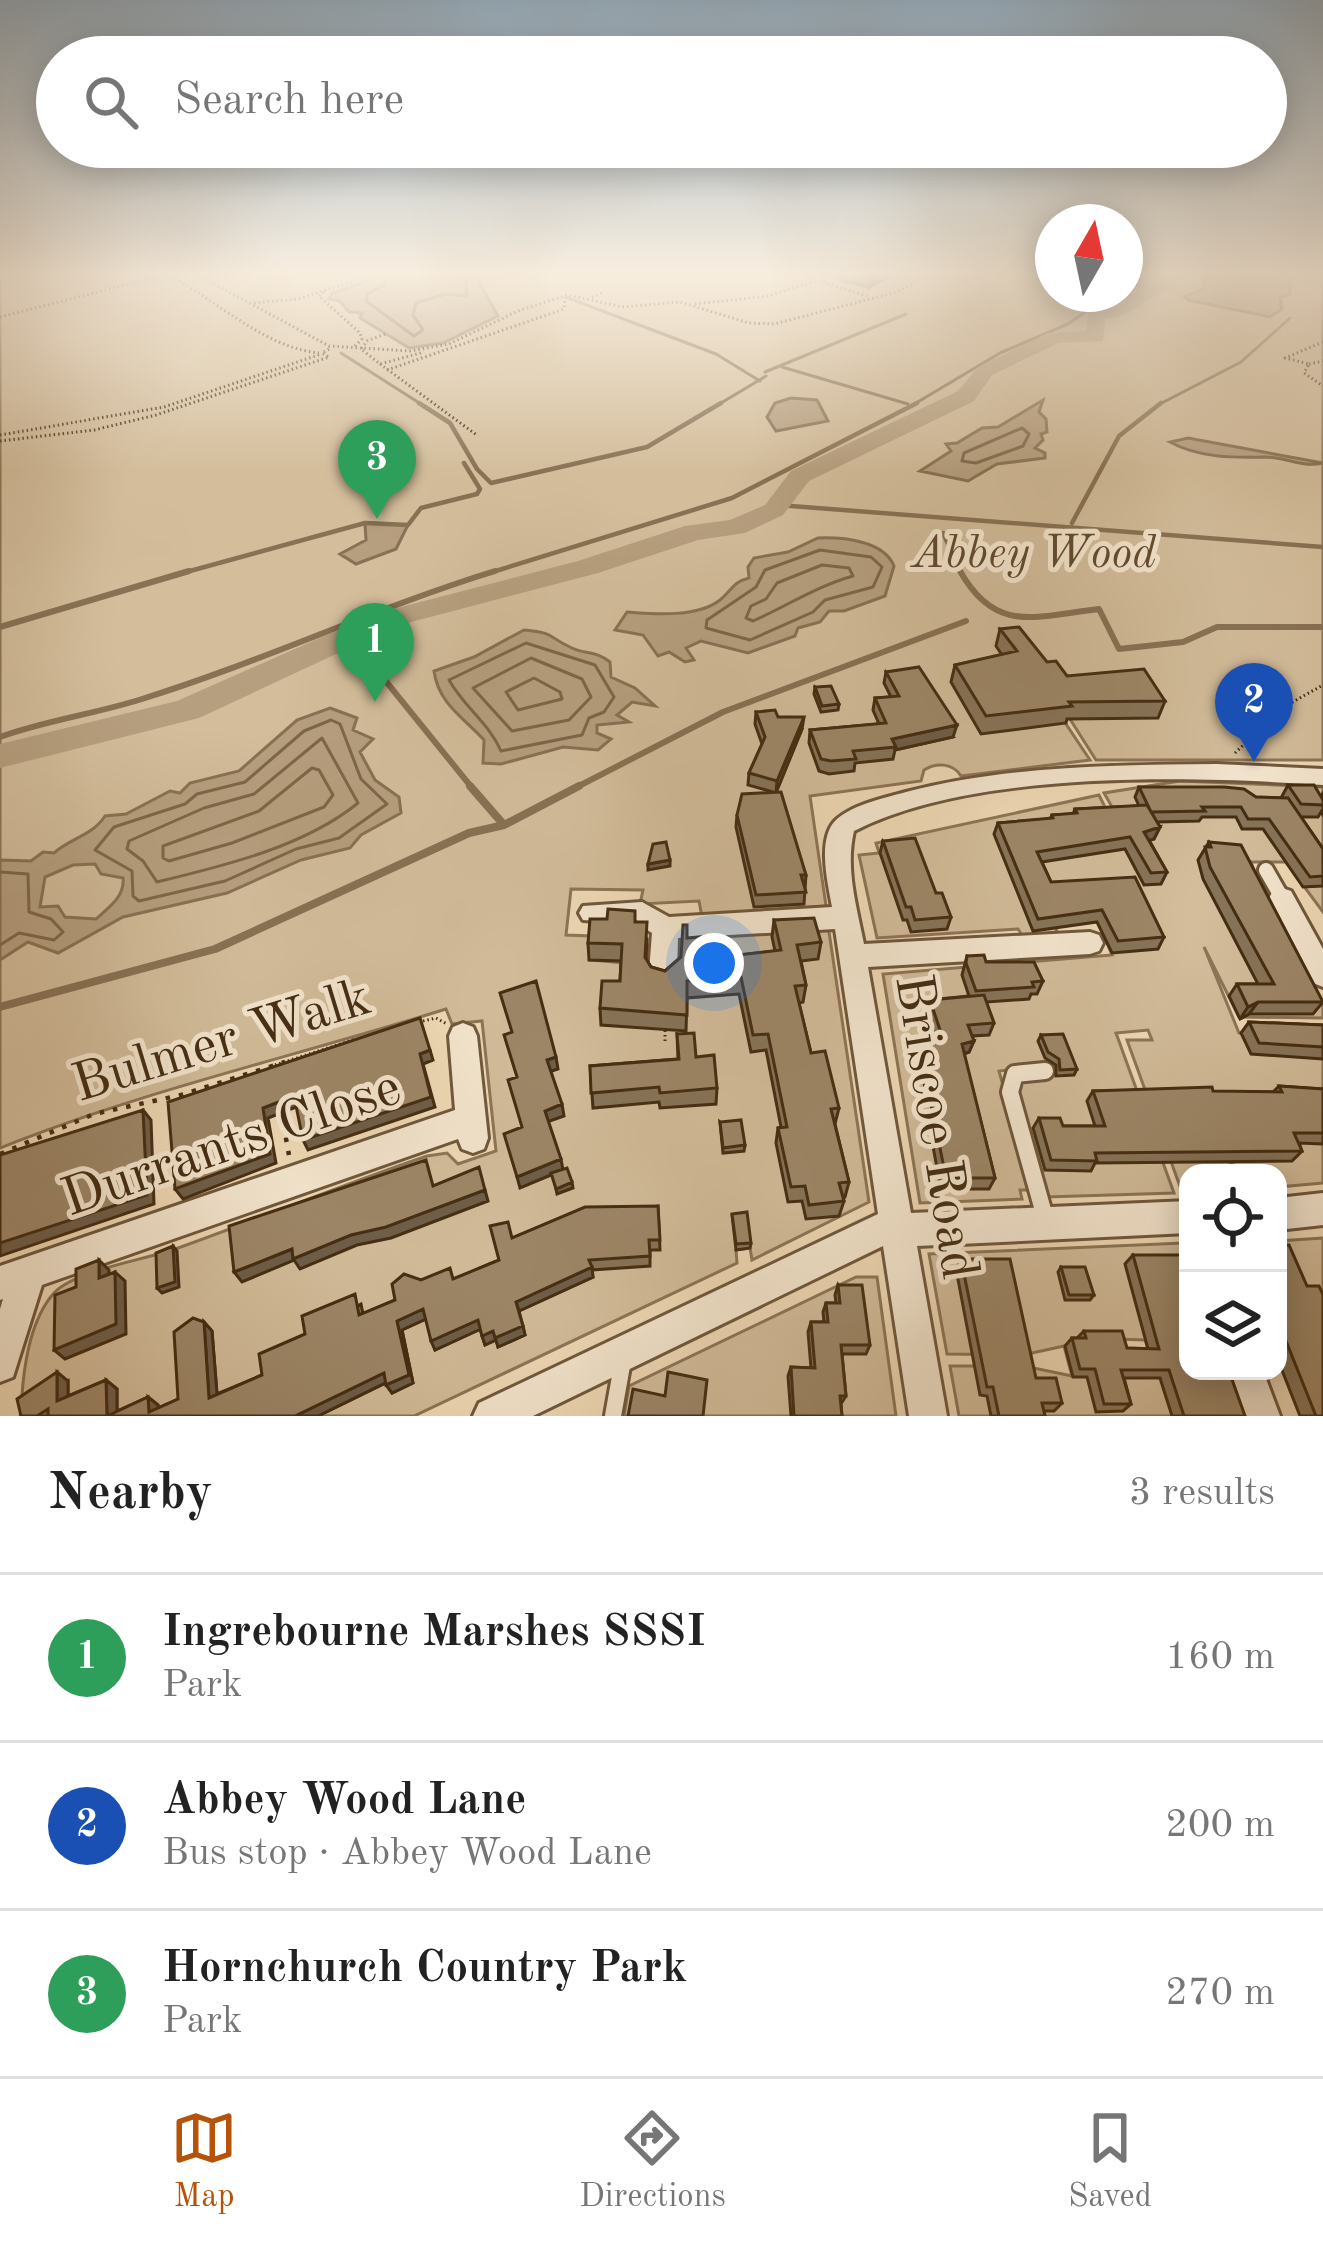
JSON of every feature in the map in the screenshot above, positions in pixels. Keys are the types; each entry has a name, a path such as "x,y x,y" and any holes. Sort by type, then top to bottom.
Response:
{"street":[{"path":"1217,769 1323,777"},
{"name":"Briscoe Road","path":"928,1416 836,855 844,826 870,808 908,797 1060,779 1217,769"},
{"path":"1282,898 1323,975"},
{"path":"592,913 642,913 664,928 849,917"},
{"path":"663,972 664,928"},
{"path":"856,956 1090,943"},
{"name":"Durrants Close","path":"0,1364 14,1277 293,1181 472,1128 463,1036"},
{"path":"1287,1213 1323,1208"},
{"path":"492,1416 898,1226 1179,1217"},
{"path":"1248,1380 1261,1416"}],"lane":[{"path":"1266,870 1282,898"},
{"path":"1045,1071 1015,1074 1010,1092 1046,1224"},
{"path":"613,1416 624,1353"}],"path":[{"path":"0,438 94,430 156,415 329,358 284,347 272,339"},
{"path":"318,339 332,347 426,351"},
{"path":"351,349 362,339"},
{"path":"362,349 372,339"},
{"path":"380,364 456,339"},
{"path":"387,370 477,339"},
{"path":"1323,342 1285,358 1309,364 1323,361"},
{"path":"322,353 332,347"},
{"path":"362,349 478,436"},
{"path":"1309,364 1304,373 1323,386"},
{"path":"1217,769 1282,708 1323,685"},
{"path":"665,1042 666,1014"},
{"name":"Bulmer Walk","path":"422,1021 443,1020 463,1036"},
{"name":"Bulmer Walk","path":"0,1154 94,1114 182,1095 272,1062 358,1039"},
{"path":"272,1062 276,1082"},
{"path":"279,1102 293,1181"}],"green space":[{"name":"Abbey Wood","path":"0,339 1323,339 1323,760 1096,760 1068,716 1062,718 1090,760 961,776 954,768 939,765 924,770 921,781 810,796 826,906 702,917 699,901 640,904 643,890 571,889 566,935 591,936 590,960 647,965 648,952 672,936 828,925 869,1202 752,1260 750,1248 736,1250 737,1263 414,1416 21,1416 32,1335 45,1305 64,1285 427,1156 447,1153 458,1164 496,1151 482,1021 452,1024 446,1009 55,1127 0,1148"},
{"path":"1180,781 1323,787 1323,912 1286,862 1251,862 1261,891 1323,1004 1323,1018 1239,1017 1204,947 1239,1033 1323,1033 1323,1183 1287,1186 1287,1164 1233,1164 1205,1097 1231,1164 1179,1164 1179,1184 1127,1040 1152,1040 1148,1030 1116,1033 1174,1193 1046,1197 1021,1112 1019,1081 1051,1077 1047,1066 999,1071 1032,1190 1020,1190 1022,1199 920,1203 883,974 1112,955 1104,936 1138,916 1055,927 1058,933 1022,935 1018,929 877,938 859,855 879,853 876,843 1099,795 1136,870 1131,840 1104,793"},
{"path":"1323,1238 1323,1337 1287,1336 1287,1240"},
{"path":"1179,1243 1179,1351 1148,1348 1145,1340 1115,1339 1119,1356 1179,1369 1179,1380 1199,1380 1245,1416 959,1416 950,1366 1024,1366 1072,1376 1064,1346 1023,1355 947,1354 929,1254"},
{"path":"856,1277 877,1277 896,1416 624,1416 629,1386"}],"water":[{"path":"394,339 451,339 443,343 409,348"},
{"path":"791,398 817,400 828,421 776,431 767,417 775,403"},
{"path":"1043,400 1039,412 1046,419 1047,432 1035,448 1045,458 997,464 968,481 920,471 951,451 946,444 982,428 998,427"},
{"path":"1188,438 1323,463 1217,456 1170,442"},
{"path":"365,523 408,525 396,549 356,564 340,554 366,540"},
{"path":"818,538 851,540 882,551 894,566 885,596 844,611 829,611 820,622 798,628 795,636 748,653 701,641 686,648 694,660 685,662 669,652 658,656 643,635 615,630 627,612 675,614 711,606 749,578 748,567 754,558 788,552"},
{"path":"524,630 547,634 605,658 611,677 635,688 655,706 632,702 617,715 629,722 597,725 597,733 611,739 598,750 563,747 501,764 483,763 484,740 446,701 434,671 474,657"},
{"path":"330,708 357,718 353,730 373,739 360,752 375,780 399,797 401,813 361,835 350,848 301,860 227,893 123,917 58,953 28,942 0,960 0,860 31,861 43,852 54,853 105,816 126,814 170,791 180,793 190,783 239,771 297,720","holes":["95,864 101,874 123,878 123,885 115,902 96,919 65,917 58,906 40,907 45,877 73,865"]}],"building":[{"path":"1019,627 1047,662 1056,661 1067,676 1144,669 1165,701 1069,702 1072,706 986,716 955,665 1017,651 1000,629"},
{"path":"919,667 957,725 892,739 896,747 853,751 856,759 821,759 810,730 886,723 875,698 899,696 886,672"},
{"path":"831,686 839,704 822,706 815,687"},
{"path":"775,710 778,717 804,717 777,781 749,773 765,737 756,712"},
{"path":"1288,785 1314,785 1323,805 1301,804"},
{"path":"1139,787 1224,787 1244,789 1256,797 1288,798 1323,849 1323,876 1310,877 1269,819 1248,819 1241,807 1151,812"},
{"path":"781,792 806,875 801,875 806,892 756,895 737,815 742,794"},
{"path":"1147,805 1160,827 1144,832 1167,872 1151,873 1130,837 1037,852 1051,882 1135,877 1164,937 1118,941 1102,910 1038,919 998,823 1053,818 1077,813 1075,809"},
{"path":"915,838 936,893 942,893 951,917 915,920 911,907 906,907 883,841"},
{"path":"666,842 670,860 648,864 653,844"},
{"path":"1209,842 1241,845 1323,1002 1258,1002 1248,1007 1237,984 1274,984 1210,867 1205,847 1211,847"},
{"path":"608,909 635,911 635,922 647,922 645,957 651,967 665,971 681,957 683,925 687,925 687,938 708,936 712,958 781,950 774,920 814,918 821,942 797,945 806,985 795,986 811,1053 825,1051 839,1108 831,1109 849,1182 839,1183 844,1201 809,1205 805,1186 791,1187 778,1128 787,1127 768,1034 753,1035 741,977 687,981 687,1015 600,1008 602,981 620,981 622,944 588,943 590,919 607,919"},
{"path":"984,955 986,962 1034,962 1043,981 1032,982 1034,987 976,991 967,956"},
{"path":"536,981 556,1057 547,1060 562,1104 545,1111 561,1159 517,1177 504,1134 522,1127 508,1080 517,1077 504,1035 512,1032 500,993"},
{"path":"984,995 994,1023 968,1025 974,1041 962,1044 995,1178 946,1178 932,1108 940,1108 922,1053 927,1053 922,1038 942,1036 930,1000"},
{"path":"420,1018 430,1050 420,1054 431,1097 303,1140 294,1096 263,1108 270,1154 175,1189 168,1102"},
{"path":"1249,1022 1323,1025 1323,1047 1259,1043"},
{"path":"694,1033 696,1057 714,1055 717,1088 591,1093 590,1066 679,1059 677,1034"},
{"path":"1063,1034 1077,1069 1060,1070 1059,1059 1048,1052 1041,1035"},
{"path":"1279,1086 1323,1089 1323,1133 1294,1133 1302,1151 1095,1153 1097,1161 1051,1160 1039,1118 1060,1118 1063,1126 1105,1126 1093,1091 1212,1087 1213,1091 1282,1092"},
{"path":"143,1110 147,1195 0,1243 0,1155"},
{"path":"741,1120 745,1145 723,1148 720,1122"},
{"path":"426,1160 433,1186 479,1167 485,1190 293,1259 292,1249 234,1272 229,1226"},
{"path":"567,1168 572,1182 556,1189 551,1173"},
{"path":"658,1206 660,1240 649,1240 650,1256 589,1260 592,1267 516,1302 523,1326 495,1338 493,1331 482,1336 478,1320 431,1341 423,1309 397,1321 409,1375 386,1385 384,1373 295,1416 107,1416 148,1397 149,1412 178,1399 174,1332 193,1318 204,1322 209,1398 262,1375 259,1354 305,1334 302,1316 355,1294 359,1315 395,1300 392,1284 404,1274 421,1280 450,1268 453,1279 499,1260 490,1226 508,1222 512,1238 585,1207"},
{"path":"747,1212 751,1243 736,1244 732,1214"},
{"path":"1287,1245 1307,1286 1319,1286 1323,1295 1323,1416 1316,1416 1287,1344"},
{"path":"173,1246 175,1282 157,1288 156,1253"},
{"path":"1133,1255 1179,1255 1179,1380 1232,1380 1245,1416 1184,1416 1169,1370 1121,1370 1131,1404 1104,1404 1095,1369 1080,1369 1072,1338 1086,1338 1084,1331 1122,1331 1127,1348 1159,1349"},
{"path":"961,1259 1010,1259 1036,1378 1056,1378 1062,1403 1042,1403 1045,1416 999,1416 993,1387 987,1387"},
{"path":"99,1260 99,1278 115,1272 116,1324 54,1350 55,1295 76,1287 76,1269"},
{"path":"1061,1267 1085,1267 1094,1295 1069,1295"},
{"path":"838,1285 862,1285 870,1345 841,1345 846,1396 840,1396 842,1416 794,1416 791,1367 815,1368 811,1322 828,1322 826,1303 840,1303"},
{"path":"57,1372 57,1401 106,1380 107,1416 48,1416 48,1409 37,1416 21,1416 17,1399"},
{"path":"668,1372 707,1380 703,1416 628,1416 633,1389 665,1396"}],"waterway":[{"path":"677,339 716,354 759,380"},
{"path":"765,372 845,339"},
{"path":"911,406 1033,339"},
{"path":"0,756 187,710 385,620 588,567 694,532 736,527 774,510 800,476 966,396 985,371 1051,339"},
{"path":"1159,404 1241,362 1267,339"},
{"path":"341,353 424,406"},
{"path":"782,367 908,404"},
{"path":"759,380 766,376"},
{"path":"721,403 759,380"},
{"path":"419,403 450,423 477,469 491,483 647,447 721,403"},
{"path":"716,406 721,403"},
{"path":"487,574 732,498 917,403"},
{"path":"1072,523 1119,436 1159,404"},
{"path":"179,574 365,523 408,525 421,508 477,494 480,489 464,463"},
{"path":"778,505 1323,547"},
{"path":"943,533 962,574"},
{"path":"0,627 189,571"},
{"path":"487,574 495,571"},
{"path":"0,737 186,684 487,574"},
{"path":"962,574 988,605 1003,613 1037,617 1099,609 1119,649 1183,642 1217,627 1323,627"},
{"path":"573,789 723,712 966,621"},
{"path":"337,641 363,653 473,789"},
{"path":"470,786 504,825"},
{"path":"504,825 579,786"},
{"path":"0,1007 215,949 469,833 504,825"}],"place":[{"name":"Hornchurch Country Park","path":"377,519"},
{"name":"Ingrebourne Marshes SSSI","path":"375,702"},
{"name":"Abbey Wood Lane","path":"1254,762"}]}
